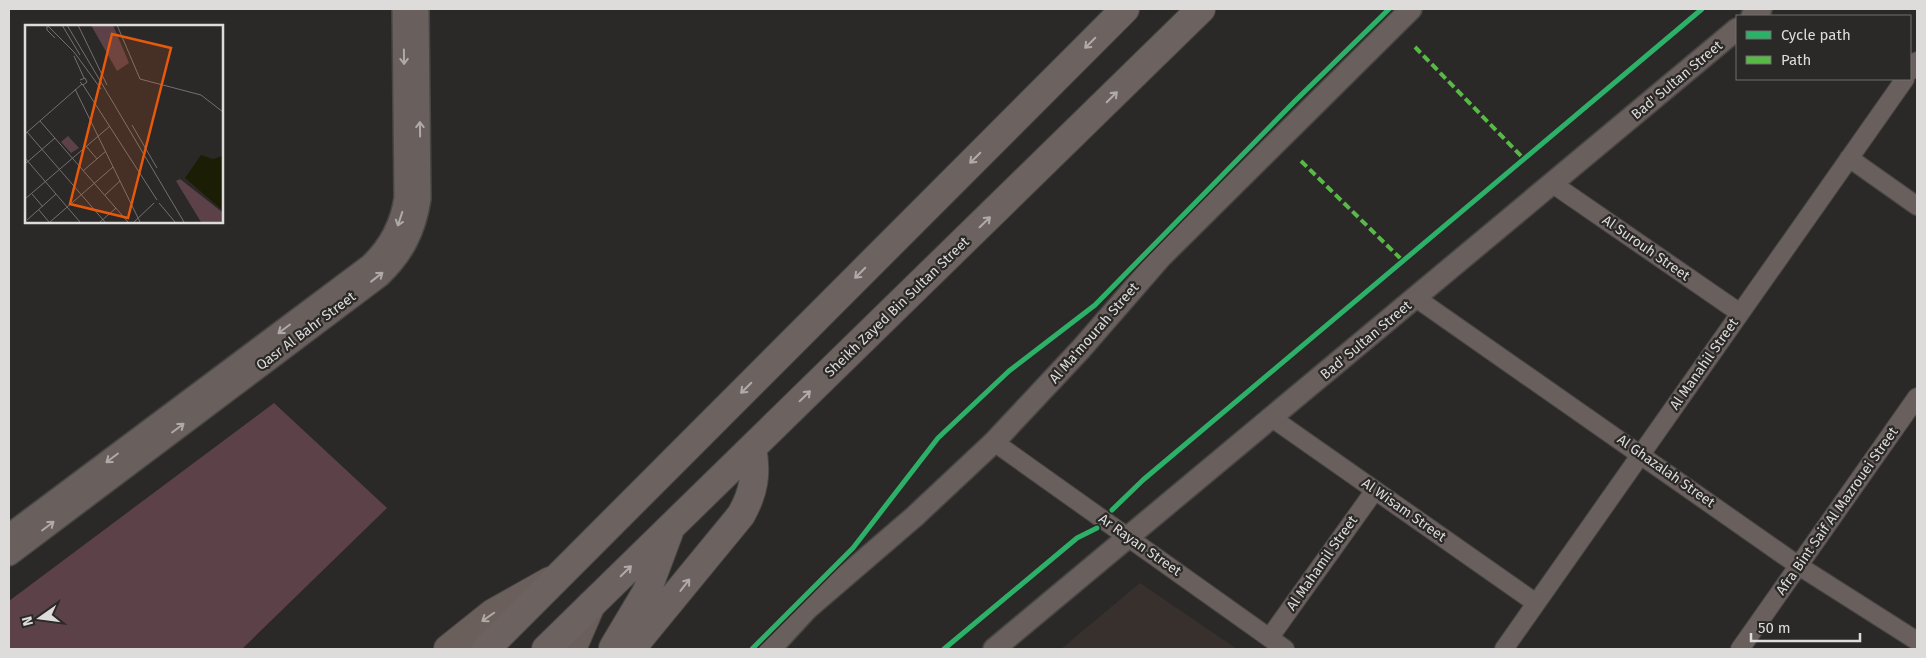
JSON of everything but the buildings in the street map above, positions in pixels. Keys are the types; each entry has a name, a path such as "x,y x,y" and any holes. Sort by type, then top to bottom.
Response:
{"highway":[{"path":"486,649 1125,9"},
{"name":"Sheikh Zayed Bin Sultan Street","path":"546,649 1201,9"},
{"path":"631,649 742,515 754,483 752,448"},
{"path":"612,649 647,591 671,528"}],"main road":[{"path":"448,649 493,613 560,576"},
{"name":"Sheikh Zayed Bin Sultan Street","path":"572,649 591,605"}],"street":[{"name":"Qasr Al Bahr Street","path":"9,535 370,265 384,250 400,222 405,198 403,9"},
{"name":"Qasr Al Bahr Street","path":"9,555 380,276 400,254 414,227 420,199 418,9"},
{"name":"Al Ma'mourah Street","path":"770,649 807,609 914,517 994,442 1082,349 1162,257 1412,9"},
{"name":"Bad' Sultan Street","path":"994,649 1736,30"},
{"name":"Al Manahil Street","path":"1504,649 1904,80"},
{"path":"1848,158 1917,206"},
{"name":"Al Surouh Street","path":"1553,184 1740,313"},
{"name":"Al Ghazalah Street","path":"1416,298 1799,566 1917,642"},
{"name":"Afra Bint Saif Al Mazrouei Street","path":"1740,649 1917,397"},
{"name":"Al Wisam Street","path":"1272,418 1536,603"},
{"name":"Ar Rayan Street","path":"994,442 1285,649"},
{"name":"Al Mahamil Street","path":"1270,637 1375,490"}],"shaded area":[{"path":"274,403 387,508 242,649 9,649 9,601"},
{"path":"1140,583 1237,649 1061,649"}],"marked path":[{"path":"1415,47 1524,159"},
{"path":"1301,161 1403,261"}],"cycle path":[{"path":"752,649 853,548 938,438 1009,371 1095,305 1295,101 1389,9"},
{"path":"1112,510 1143,480 1702,9"},
{"path":"944,649 1077,538 1097,528"}]}
